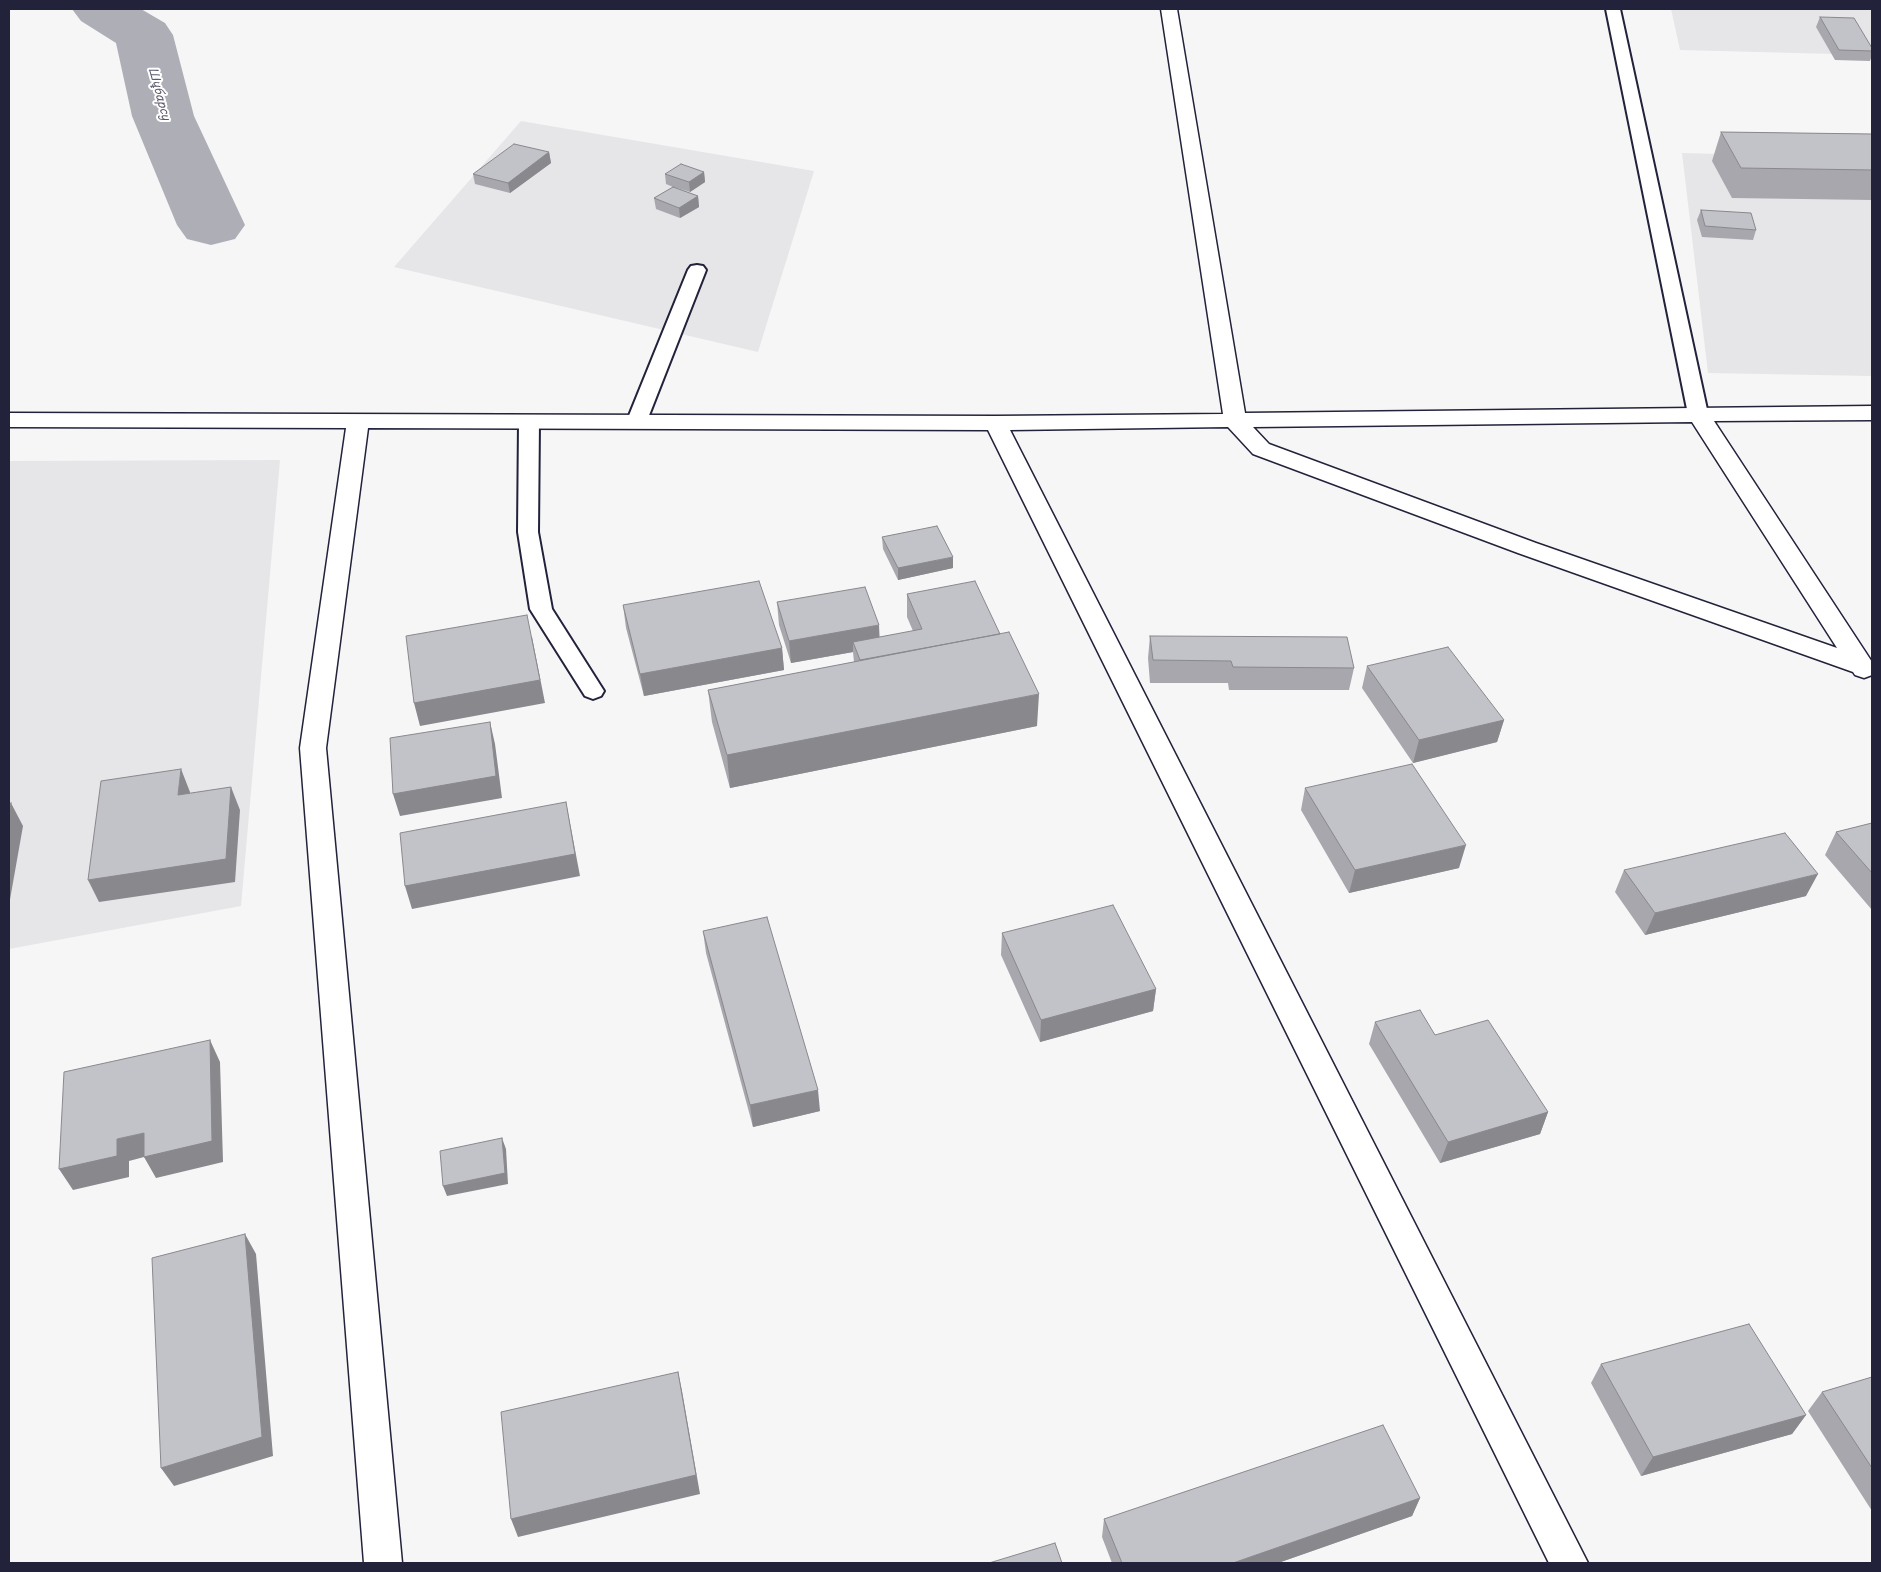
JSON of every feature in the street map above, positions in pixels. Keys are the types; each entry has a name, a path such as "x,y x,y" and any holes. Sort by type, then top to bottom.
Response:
{"street":[{"path":"1169,9 1236,421 1261,449 1866,671"},
{"path":"1698,414 1866,671"},
{"path":"9,420 996,423 1698,414 1872,414"},
{"path":"358,422 313,748 383,1563"},
{"path":"996,423 1569,1563"}],"lane":[{"path":"1613,9 1698,414"},
{"path":"636,423 697,270"},
{"path":"529,422 528,532 541,609 593,691"}],"shaded area":[{"path":"1671,9 1870,9 1872,11 1872,55 1680,50"},
{"path":"521,121 814,171 758,352 394,267"},
{"path":"1682,153 1872,158 1872,376 1708,373"},
{"path":"280,460 241,906 9,949 9,461"}],"building":[{"path":"1820,17 1854,18 1872,51 1839,50"},
{"path":"1721,132 1872,134 1872,170 1741,168"},
{"path":"514,144 549,152 508,183 473,174"},
{"path":"681,164 704,172 689,182 665,174"},
{"path":"673,187 698,196 679,208 654,198"},
{"path":"1701,210 1751,213 1756,230 1705,226"},
{"path":"937,526 953,557 898,568 882,537"},
{"path":"759,581 782,648 640,674 623,605"},
{"path":"975,581 1000,634 860,660 853,642 922,629 907,594"},
{"path":"865,587 879,625 789,641 777,602"},
{"path":"527,615 540,680 414,703 406,636"},
{"path":"1009,632 1039,694 727,755 708,690"},
{"path":"1150,636 1347,637 1354,668 1233,667 1231,661 1153,660"},
{"path":"1448,647 1504,720 1419,740 1367,666"},
{"path":"490,722 496,776 393,794 390,738"},
{"path":"1412,764 1466,845 1355,870 1305,788"},
{"path":"181,769 178,795 231,787 226,859 88,880 101,781"},
{"path":"566,802 575,854 405,886 400,833"},
{"path":"1872,823 1872,873 1836,832"},
{"path":"1785,833 1818,874 1655,913 1624,870"},
{"path":"1113,905 1156,989 1041,1020 1002,933"},
{"path":"767,917 818,1090 750,1105 703,931"},
{"path":"1420,1010 1435,1035 1488,1020 1548,1112 1448,1142 1375,1022"},
{"path":"210,1040 212,1141 144,1157 144,1133 117,1139 117,1156 59,1169 64,1072"},
{"path":"502,1138 505,1173 443,1186 440,1151"},
{"path":"245,1234 262,1437 161,1468 152,1258"},
{"path":"1749,1324 1806,1415 1653,1457 1601,1364"},
{"path":"678,1372 696,1475 511,1519 501,1412"},
{"path":"1872,1377 1872,1468 1822,1392"},
{"path":"1383,1425 1420,1498 1233,1563 1122,1563 1104,1519"},
{"path":"1055,1543 1062,1563 989,1563"}],"waterway":[{"name":"Шұбарсу","path":"101,9 144,35 163,116 211,225"}]}
